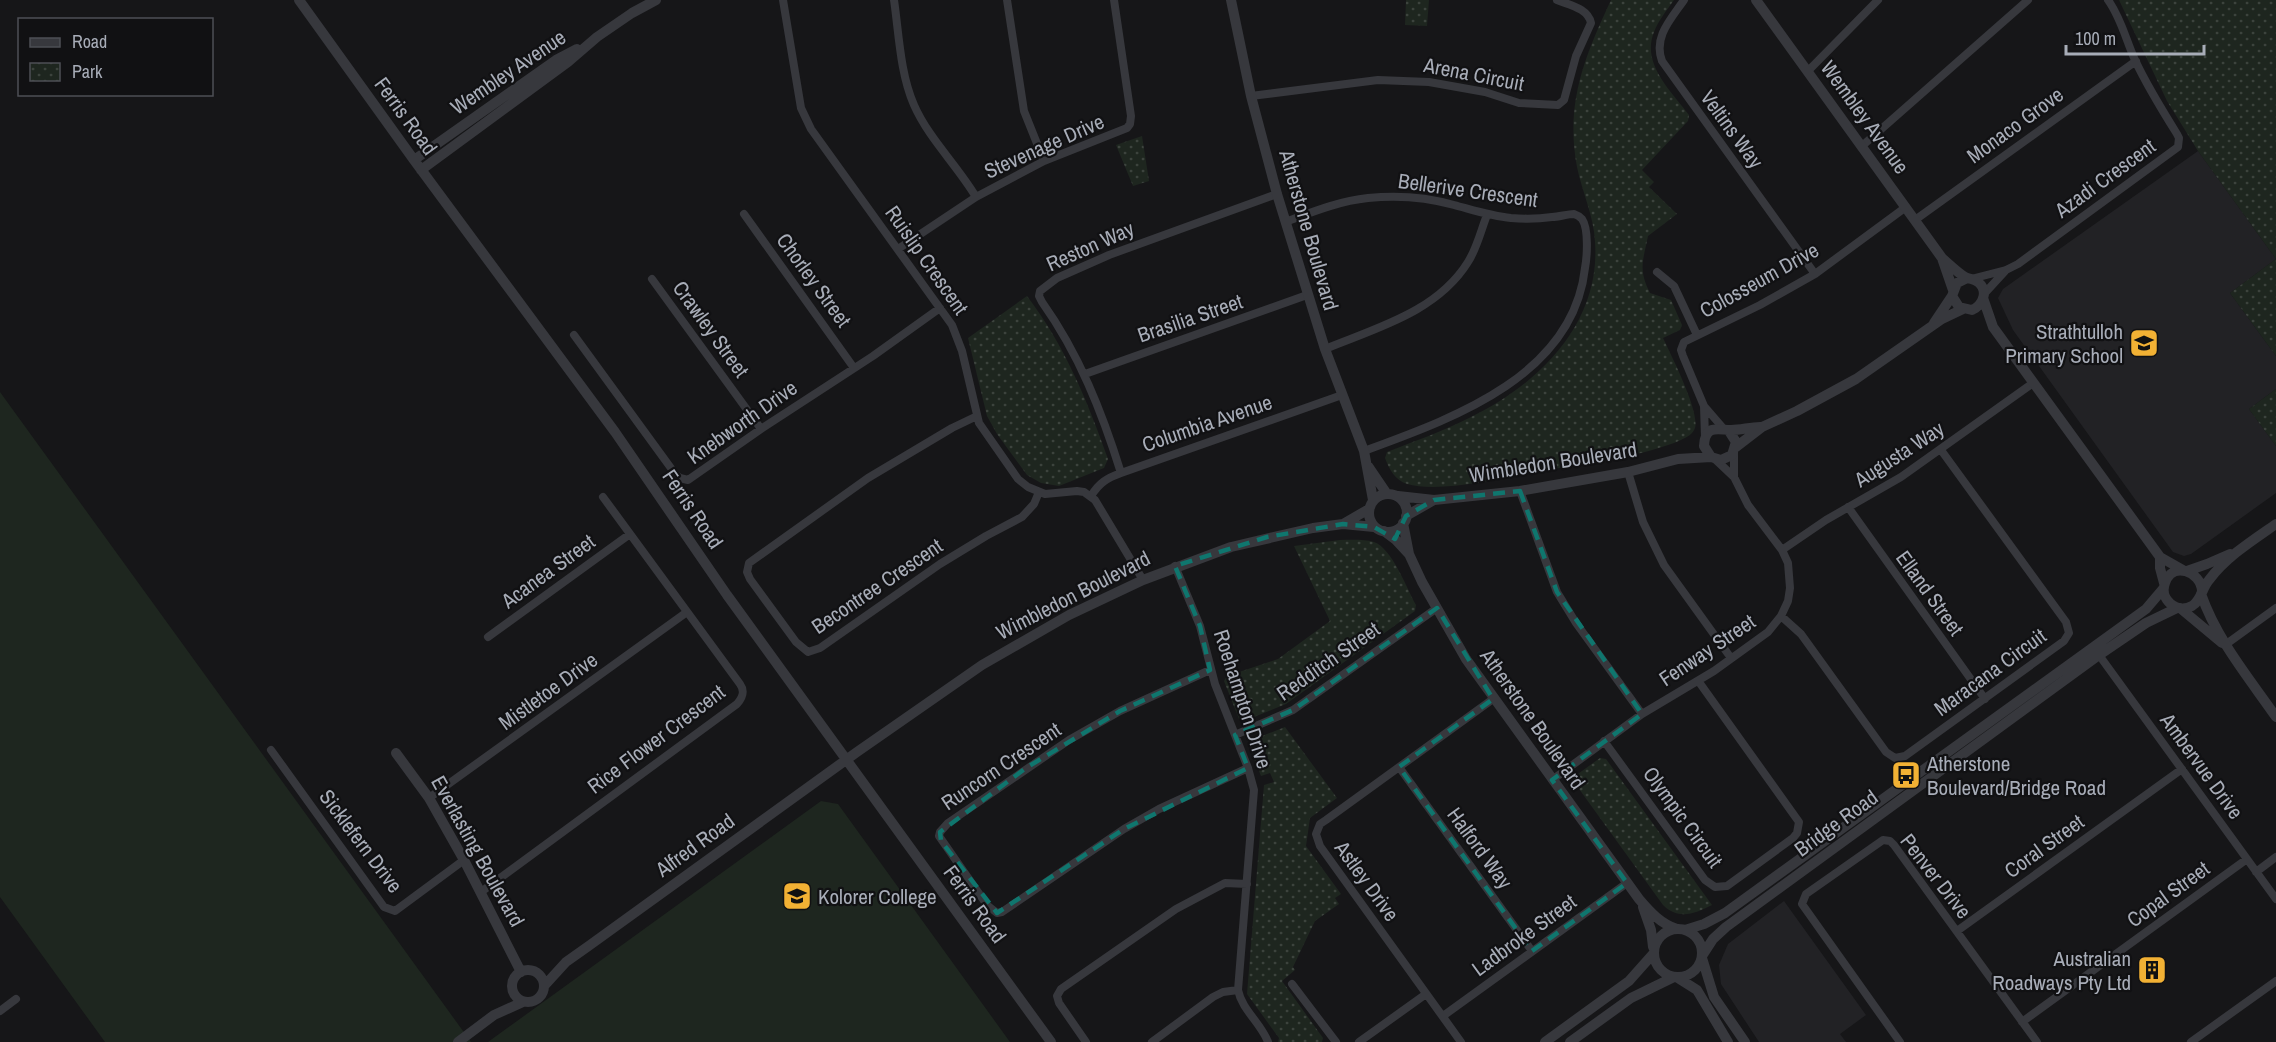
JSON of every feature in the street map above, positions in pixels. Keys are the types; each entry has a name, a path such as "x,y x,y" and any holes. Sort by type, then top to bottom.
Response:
{"street":[{"name":"Ferris Road","path":"299,0 421,170 615,432 727,595 1051,1042"},
{"name":"Wembley Avenue","path":"421,170 568,62 596,38 632,12 656,0"},
{"name":"Ruislip Crescent","path":"783,0 801,108 811,129 957,335 977,416 985,434 1018,479 1028,488 1039,492"},
{"path":"894,0 904,70 914,104 924,124 976,197"},
{"path":"1007,0 1024,111 1044,161"},
{"name":"Stevenage Drive","path":"898,249 976,197 1044,161 1122,131 1130,124 1131,116 1114,0"},
{"name":"Atherstone Boulevard","path":"1231,0 1251,96 1285,222 1325,349 1364,451 1368,466 1371,505"},
{"name":"Arena Circuit","path":"1251,96 1378,80 1430,82 1485,92 1519,103 1558,105 1564,100 1576,56 1591,23 1590,18 1581,9 1557,0"},
{"name":"Veltins Way","path":"1684,0 1660,39 1658,47 1662,61 1815,274"},
{"name":"Wembley Avenue","path":"1756,0 1942,258 1953,293"},
{"path":"1808,71 1878,0"},
{"path":"1862,146 2028,0"},
{"name":"Azadi Crescent","path":"1969,279 2006,270 2018,264 2178,147 2177,134 2147,84 2120,20 2108,0"},
{"name":"Wembley Avenue","path":"414,160 556,60 596,38"},
{"name":"Monaco Grove","path":"1915,219 2136,61"},
{"name":"Reston Way","path":"1121,472 1085,374 1039,296 1044,287 1057,278 1109,255 1277,194"},
{"name":"Bellerive Crescent","path":"1285,222 1347,202 1394,196 1434,200 1487,215 1527,219 1574,214 1582,220 1587,253 1584,282 1569,322 1541,357 1483,401 1438,423 1364,451"},
{"name":"Colosseum Drive","path":"1726,430 1704,406 1681,350 1684,342 1760,305 1815,274 1906,207"},
{"name":"Chorley Street","path":"744,214 854,368"},
{"path":"1325,349 1408,315 1436,297 1469,261 1487,215"},
{"name":"Wembley Avenue","path":"1942,258 1969,279"},
{"name":"Azadi Crescent","path":"1984,296 2006,270"},
{"path":"1657,272 1674,286 1697,335"},
{"name":"Crawley Street","path":"652,279 761,429"},
{"path":"1933,326 1957,283 1969,279 1979,282 1993,327 2160,558 2196,576 2201,586 2206,609 2225,645 2276,717"},
{"path":"1953,293 1956,304 1993,327"},
{"name":"Brasilia Street","path":"1085,374 1307,295"},
{"path":"1762,427 1714,429 1705,440 1705,451 1714,459 1725,459 1762,427 1856,379 1942,319 1979,306 1984,296"},
{"name":"Knebworth Drive","path":"574,335 680,478 688,480 940,308"},
{"name":"Augusta Way","path":"1782,550 1848,507 1901,477 2033,383"},
{"name":"Columbia Avenue","path":"1091,496 1096,486 1121,472 1342,395"},
{"name":"Colosseum Drive","path":"1704,406 1705,440"},
{"name":"Becontree Crescent","path":"977,416 918,447 868,478 749,563 747,572 750,579 796,642 808,652 819,649 940,564 1022,517 1034,504 1039,492"},
{"path":"1726,430 1735,438 1735,449"},
{"name":"Wimbledon Boulevard","path":"1678,459 1705,440"},
{"name":"Fenway Street","path":"1734,477 1735,449"},
{"name":"Maracana Circuit","path":"1781,616 1801,634 1887,752 1895,758 1905,756 2068,637 2069,628 1941,450"},
{"name":"Wimbledon Boulevard","path":"1392,495 1434,500 1520,491 1628,472 1678,459 1714,459"},
{"name":"Fenway Street","path":"1552,780 1642,714 1699,682 1768,632 1781,616 1788,601 1790,577 1788,563 1782,550 1748,505 1734,477 1714,459"},
{"name":"Atherstone Boulevard","path":"1368,466 1392,495"},
{"path":"1628,472 1643,522 1664,565 1731,658"},
{"path":"1039,492 1054,495 1077,491 1091,496 1102,509 1143,580"},
{"path":"1520,491 1557,592 1576,624 1642,714"},
{"path":"1392,495 1406,507 1405,520 1397,529 1379,529 1369,519 1371,505 1392,495"},
{"name":"Rice Flower Crescent","path":"481,892 741,699 744,694 742,687 603,497"},
{"name":"Wimbledon Boulevard","path":"1405,520 1434,500"},
{"name":"Wimbledon Boulevard","path":"1343,524 1371,505"},
{"name":"Elland Street","path":"1848,507 1985,699"},
{"name":"Atherstone Boulevard","path":"1405,520 1409,554"},
{"name":"Wimbledon Boulevard","path":"847,759 1016,644 1175,566 1267,537 1343,524 1379,529"},
{"path":"2164,586 2172,573 2222,558 2276,524"},
{"name":"Atherstone Boulevard","path":"1379,529 1396,540 1409,554 1466,659 1639,899 1656,917 1681,929"},
{"name":"Acanea Street","path":"488,637 630,534"},
{"path":"2178,608 2191,607 2211,576 2251,541"},
{"path":"2160,558 2160,568 2169,603 2225,645"},
{"name":"Roehampton Drive","path":"1175,566 1200,626 1210,670 1248,768 1254,790 1238,990"},
{"name":"Bridge Road","path":"1681,929 1704,924 1725,913 2146,609 2164,586"},
{"name":"Redditch Street","path":"1235,735 1293,710 1437,608"},
{"name":"Bridge Road","path":"1702,957 1713,939 1726,927 2099,655 2146,624 2178,608"},
{"path":"2225,645 2276,608"},
{"name":"Mistletoe Drive","path":"429,798 687,612"},
{"name":"Ambervue Drive","path":"2099,655 2276,899"},
{"name":"Runcorn Crescent","path":"1210,670 1120,711 1069,740 948,823 939,836 987,905 997,913 1002,912 1124,829 1159,809 1248,768"},
{"name":"Olympic Circuit","path":"1604,741 1706,880 1715,887 1727,886 1793,838 1797,833 1799,822 1699,682"},
{"name":"Astley Drive","path":"1461,1042 1320,846 1316,834 1320,824 1493,699"},
{"name":"Sicklefern Drive","path":"271,750 384,907 394,911 464,860"},
{"name":"Everlasting Boulevard","path":"396,753 429,798 481,892 521,972"},
{"name":"Alfred Road","path":"545,985 566,962 847,759"},
{"name":"Halford Way","path":"1399,766 1533,951"},
{"name":"Coral Street","path":"1957,931 2182,769"},
{"name":"Penver Drive","path":"1900,1042 1806,912 1802,900 1806,894 1870,848 1887,840 1894,845 2037,1042"},
{"path":"2256,872 2276,857"},
{"name":"Copal Street","path":"2022,1022 2247,859"},
{"path":"1086,1042 1059,1004 1057,996 1061,989 1176,909 1225,883 1247,884"},
{"name":"Ladbroke Street","path":"1443,1016 1627,883"},
{"name":"Atherstone Boulevard","path":"1639,899 1651,927 1653,953"},
{"path":"1545,1042 1629,981 1653,953 1659,938 1664,933 1681,929 1691,933 1700,942 1714,997 1744,1042"},
{"path":"1653,953 1657,967 1662,972 1695,988 1702,996 1728,1042"},
{"path":"1570,1042 1631,998 1693,972 1702,957"},
{"name":"Alfred Road","path":"536,972 566,962"},
{"path":"458,1042 494,1016 523,1002 534,1002 539,999 543,995 545,985 541,975 536,972 526,970 513,980 514,996 523,1002"},
{"path":"2191,1042 2276,981"},
{"path":"1292,984 1336,1042"},
{"path":"494,1016 512,990"},
{"path":"1152,1042 1213,997 1223,992 1238,990 1242,1002 1268,1042"},
{"path":"1359,1042 1426,994"},
{"path":"0,1011 16,999"}],"highlighted area":[{"path":"1520,491 1557,592 1642,714 1552,780 1627,883 1532,951 1399,767 1493,699 1437,608 1293,710 1235,735 1248,768 1124,829 997,913 941,841 940,832 1026,768 1120,711 1210,670 1200,626 1175,566 1267,537 1343,524 1374,527 1395,539 1406,516 1434,500"}],"shaded area":[{"name":"Strathtulloh Primary School","path":"2198,151 2276,259 2230,293 2276,356 2276,389 2249,409 2276,446 2276,493 2191,554 2184,556 2173,552 2013,330 1998,298 2003,289"},
{"path":"1784,901 1866,1015 1840,1034 1846,1042 1759,1042 1721,984 1719,965 1728,944"}],"green space":[{"path":"1406,0 1429,0 1427,26 1405,25"},
{"path":"1611,0 1674,0 1654,32 1651,55 1660,77 1689,115 1688,121 1642,170 1654,182 1649,187 1677,214 1648,236 1643,271 1650,293 1671,300 1682,325 1680,330 1663,338 1689,397 1695,428 1688,436 1667,446 1616,458 1457,486 1421,487 1407,484 1399,480 1391,470 1385,458 1387,452 1461,422 1520,387 1561,348 1588,299 1594,271 1595,242 1577,167 1574,122 1580,80 1593,41"},
{"path":"2119,0 2276,0 2276,259 2198,151 2167,101"},
{"path":"1142,136 1149,181 1133,186 1116,145"},
{"path":"2276,259 2276,356 2230,293"},
{"path":"1027,296 1053,334 1074,374 1108,459 1104,468 1059,486 1041,483 1027,475 997,434 987,416 968,338"},
{"path":"2276,389 2276,446 2249,409"},
{"path":"0,392 471,1042 105,1042 0,897"},
{"path":"1340,540 1366,540 1381,546 1393,560 1416,605 1415,611 1286,704 1244,721 1239,719 1224,681 1227,676 1278,659 1330,621 1294,546"},
{"path":"1285,727 1337,798 1310,818 1306,846 1341,894 1335,898 1339,904 1315,921 1293,967 1295,970 1282,981 1323,1038 1322,1042 1278,1042 1279,1038 1247,994 1264,785 1274,782 1270,773 1261,776 1249,746 1252,740"},
{"path":"1600,758 1606,759 1712,905 1699,911 1681,914 1663,905 1574,782 1575,776"},
{"name":"Kolorer College","path":"821,801 838,804 1010,1042 488,1042"}],"place":[{"name":"Strathtulloh Primary School","path":"2144,343"},
{"name":"Atherstone Boulevard/Bridge Road","path":"1906,775"},
{"name":"Kolorer College","path":"797,896"},
{"name":"Australian Roadways Pty Ltd","path":"2152,970"}]}
